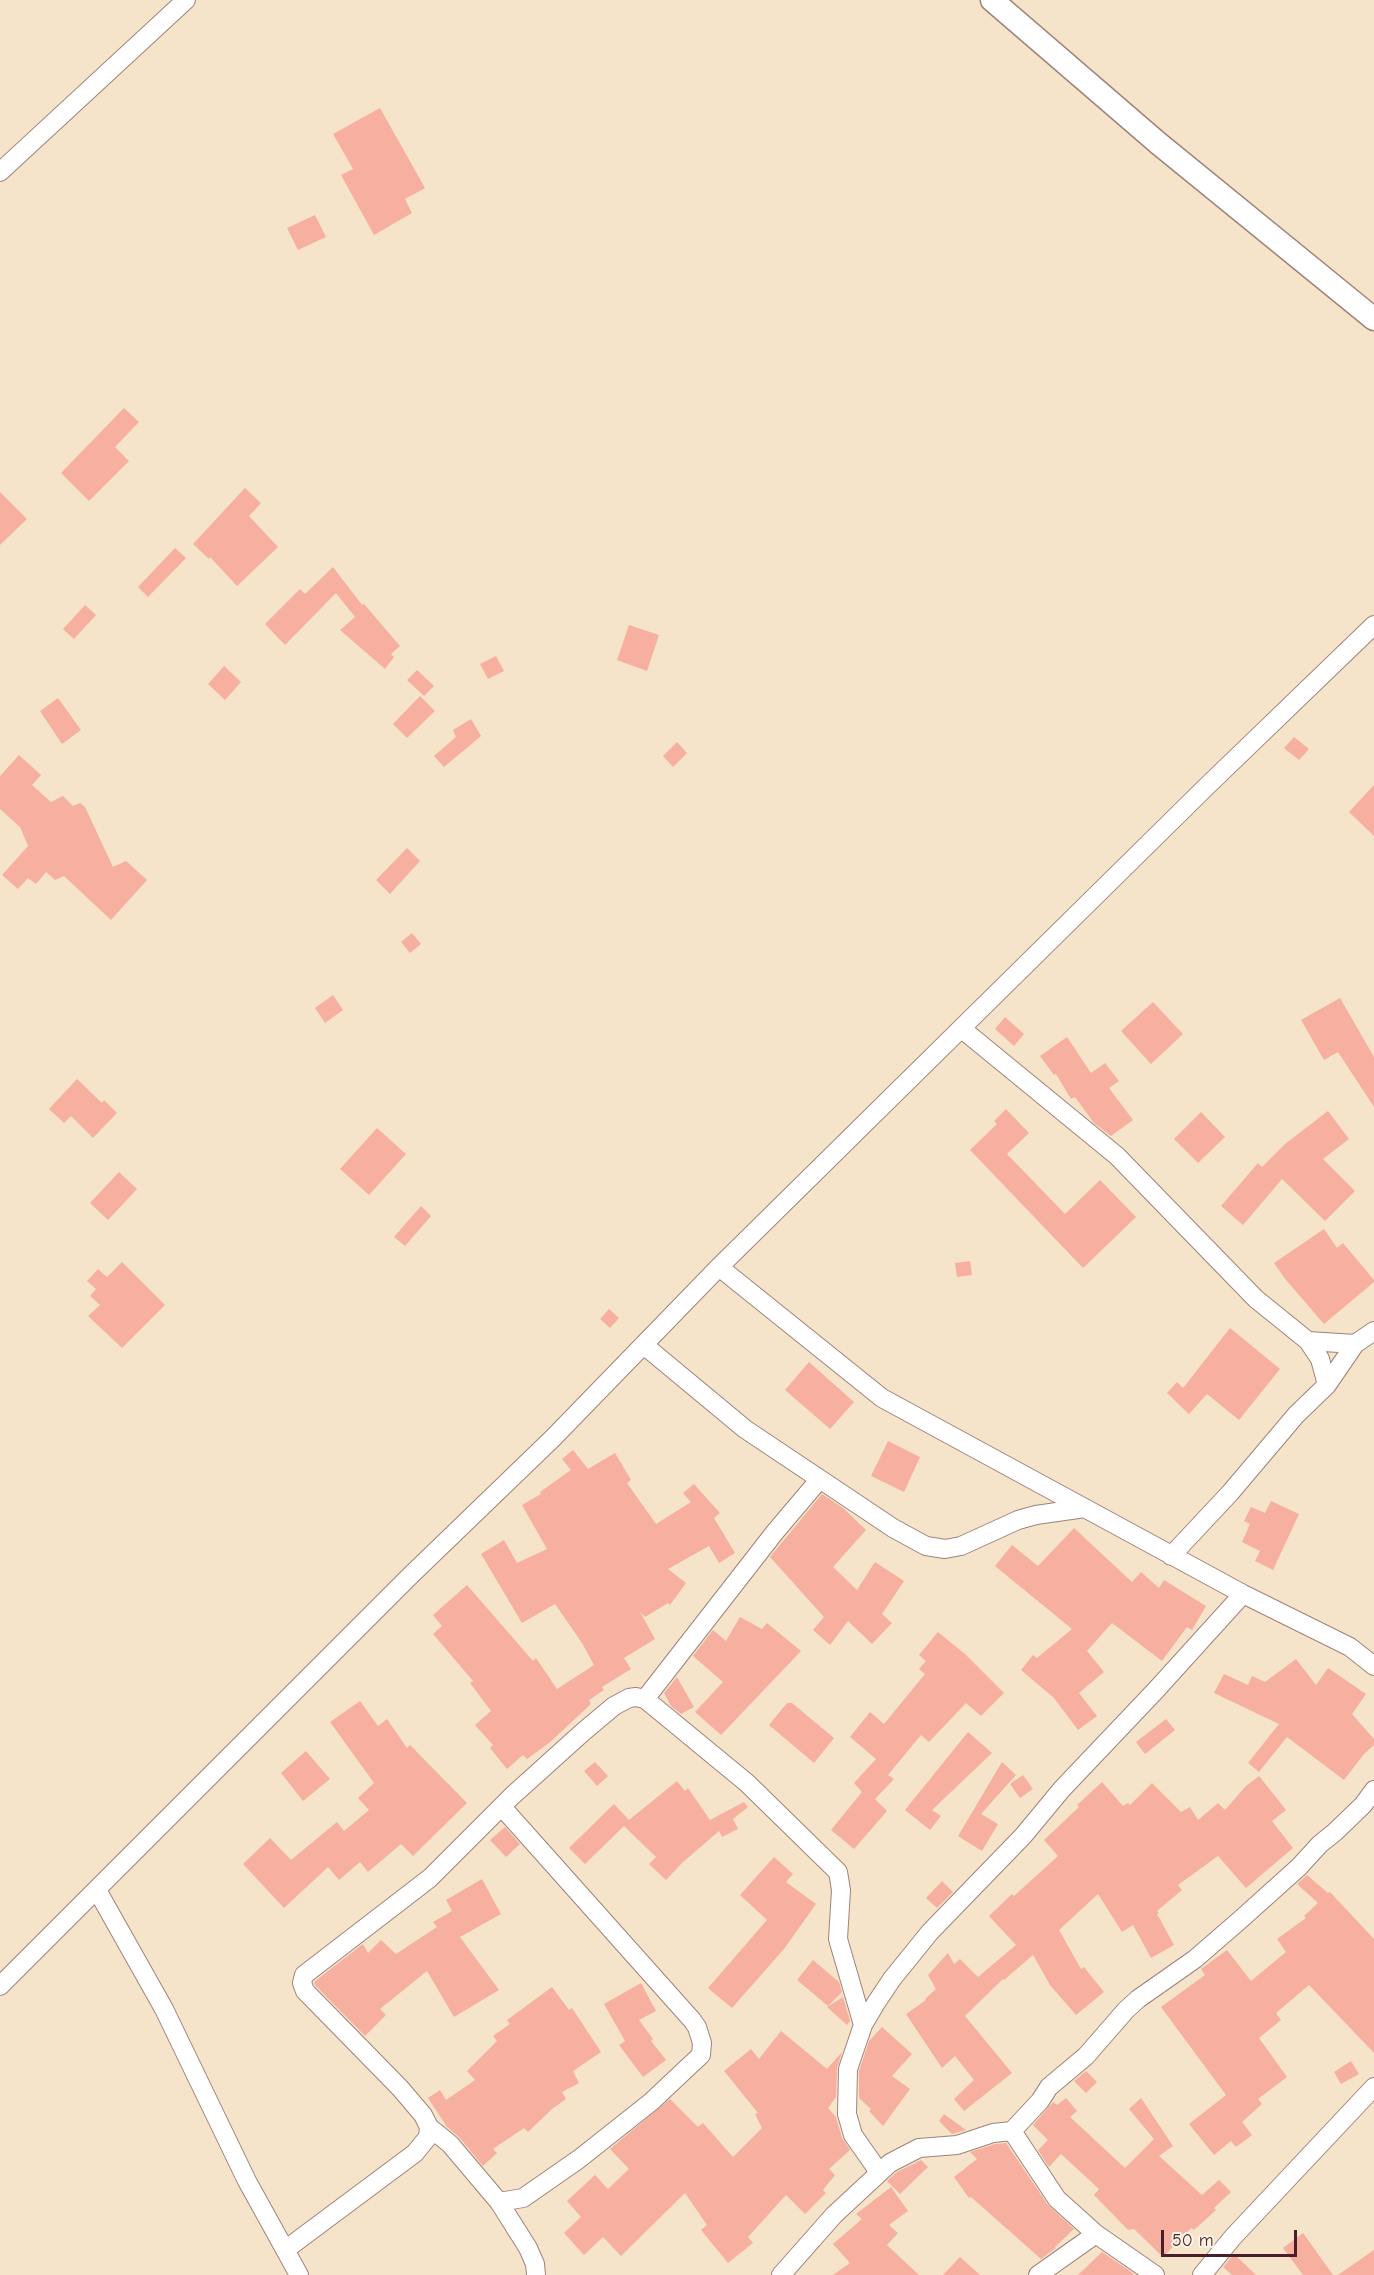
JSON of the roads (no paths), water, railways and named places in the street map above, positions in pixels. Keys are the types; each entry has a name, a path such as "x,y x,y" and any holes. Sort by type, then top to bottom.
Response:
{"street":[{"path":"0,172 186,0"},
{"path":"992,0 1158,143 1374,319"},
{"path":"0,1986 411,1575 645,1346 719,1267 1206,787 1374,625"},
{"path":"962,1029 1117,1156 1256,1299 1308,1341 1320,1359 1328,1385"},
{"path":"719,1267 882,1398 1171,1556 1350,1647 1374,1666"},
{"path":"1171,1556 1230,1493 1296,1415 1328,1385 1355,1344 1374,1331"},
{"path":"1308,1341 1355,1344"},
{"path":"645,1346 746,1429 819,1480 926,1546 945,1549 976,1541 1027,1517 1084,1508"},
{"path":"645,1699 775,1532 819,1480"},
{"path":"879,2172 853,2135 847,2114 848,2069 862,2025 930,1932 1023,1836 1062,1789 1243,1594"},
{"path":"536,2275 531,2254 499,2202 450,2144 429,2127 423,2115 400,2088 306,1991 302,1979 312,1968 430,1878 502,1807 614,1706 636,1697 645,1699 747,1783 838,1872 841,1890 838,1939 862,2025"},
{"path":"781,2275 834,2215 879,2172 895,2160 919,2148 957,2145 993,2133 1012,2131 1040,2101 1049,2087 1086,2056 1126,2010 1195,1959 1240,1920 1363,1805 1374,1790"},
{"path":"499,2202 523,2198 579,2159 651,2102 700,2055 702,2043 692,2020 502,1807"},
{"path":"97,1890 164,2009 247,2181 299,2275"},
{"path":"854,1994 884,1992"},
{"path":"1202,2275 1241,2229 1374,2087"},
{"path":"285,2250 415,2153 428,2137 429,2127"},
{"path":"1012,2131 1057,2199 1096,2234 1155,2275"},
{"path":"514,2223 523,2198"},
{"path":"1038,2275 1096,2234"}]}
